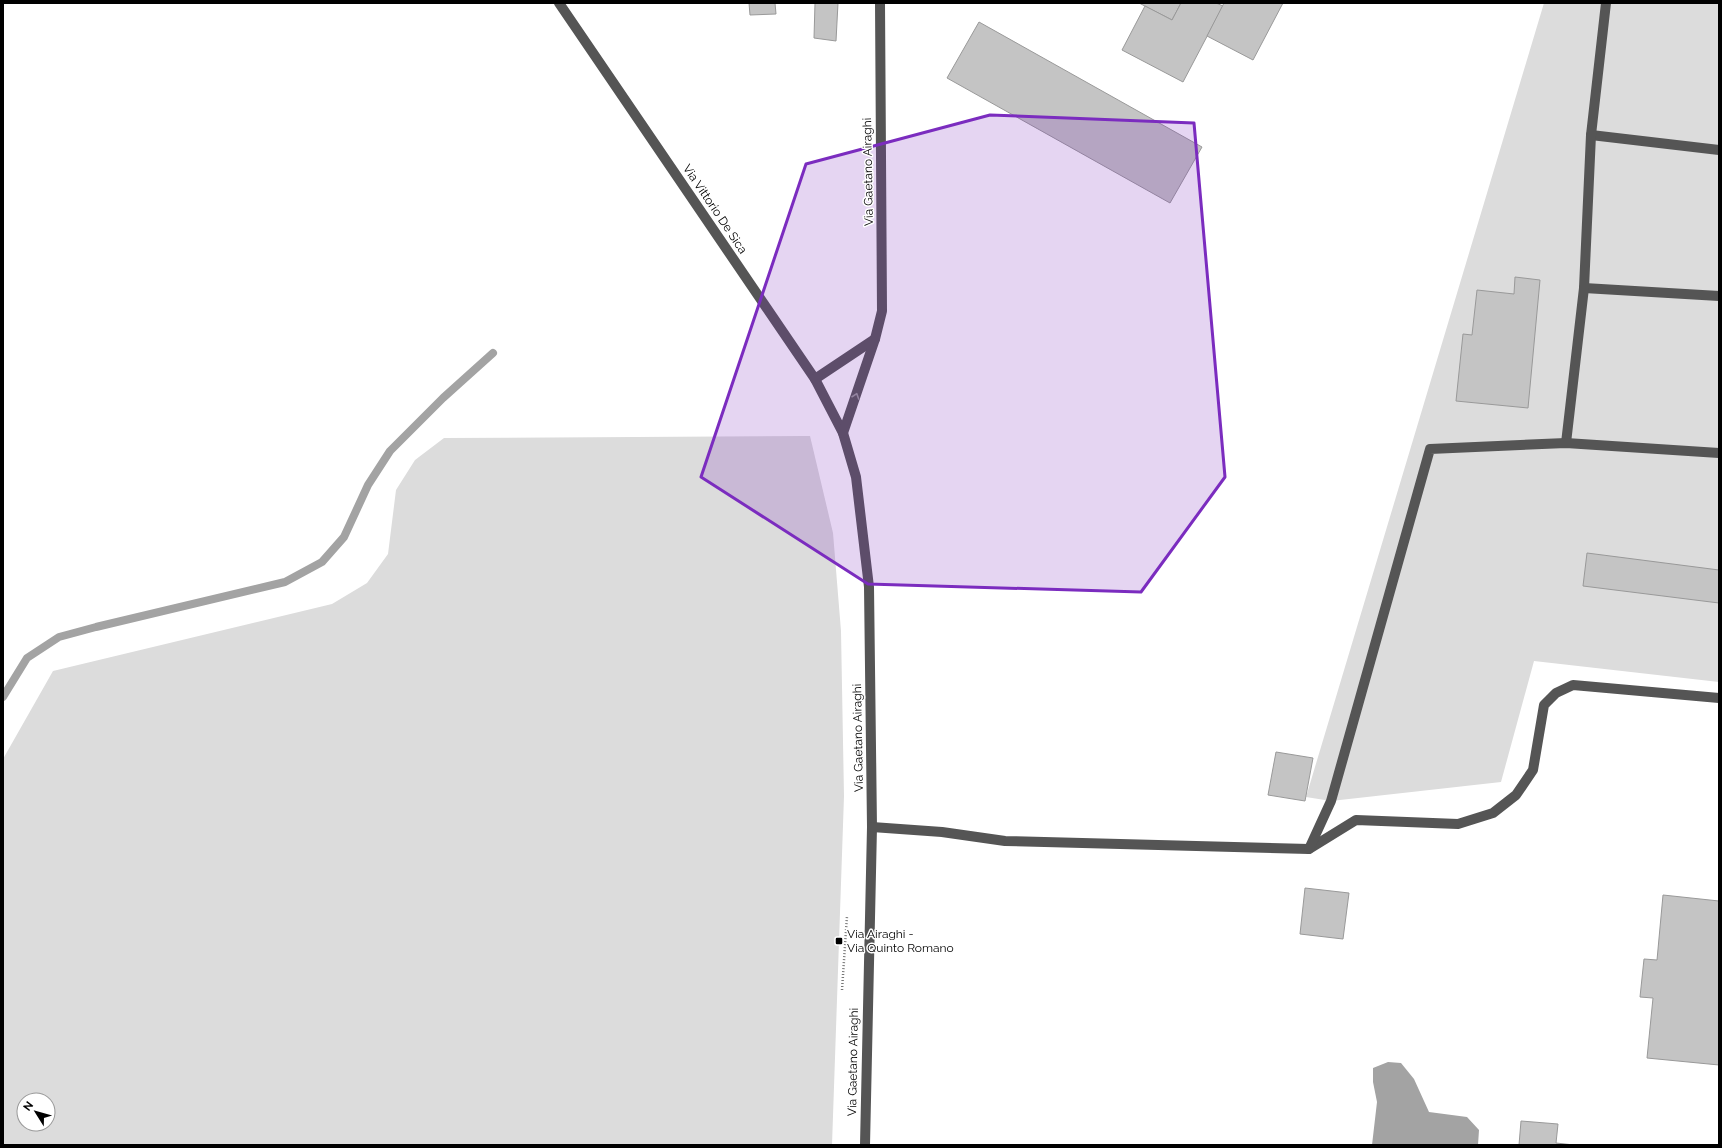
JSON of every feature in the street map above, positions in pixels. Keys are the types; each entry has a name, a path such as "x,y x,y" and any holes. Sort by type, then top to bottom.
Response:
{"street":[{"name":"Via Vittorio De Sica","path":"559,3 815,379 843,433"},
{"name":"Via Gaetano Airaghi","path":"865,1145 872,827 869,587 856,477 843,433 875,339 882,311 880,3"},
{"path":"1566,443 1584,288 1591,135 1606,3"},
{"path":"1591,135 1719,150"},
{"path":"1584,288 1719,296"},
{"path":"815,379 875,339"},
{"path":"1309,849 1331,801 1430,449 1566,443 1719,453"},
{"path":"872,827 942,832 1005,841 1309,849 1356,820 1458,824 1493,813 1516,795 1533,770 1544,705 1556,693 1573,685 1719,698"}],"path":[{"path":"842,990 847,916"}],"highlighted area":[{"path":"990,115 1194,123 1225,477 1141,592 868,584 701,477 806,164"}],"shaded area":[{"path":"1544,3 1719,3 1719,682 1534,661 1501,782 1331,801 1306,797"},
{"path":"810,436 833,533 841,631 844,796 832,1145 3,1145 3,759 53,671 332,604 367,583 388,554 396,490 415,460 444,438"},
{"path":"1388,1062 1401,1063 1414,1079 1429,1112 1467,1117 1479,1130 1478,1145 1372,1145 1377,1102 1373,1082 1373,1068"}],"building":[{"path":"749,3 775,3 776,14 750,15"},
{"path":"815,3 838,3 836,41 814,38"},
{"path":"1139,3 1181,3 1172,20"},
{"path":"1181,3 1216,3 1223,6 1183,82 1122,50 1145,6 1172,20"},
{"path":"1224,3 1283,3 1253,60 1207,36"},
{"path":"979,22 1202,147 1170,203 947,78"},
{"path":"1515,277 1540,280 1528,408 1456,401 1463,334 1472,335 1477,290 1514,294"},
{"path":"1587,553 1719,570 1719,603 1583,586"},
{"path":"1276,752 1313,758 1305,801 1268,795"},
{"path":"1305,888 1349,893 1343,939 1300,934"},
{"path":"1663,895 1719,901 1719,1065 1647,1058 1653,998 1640,997 1644,959 1657,960"},
{"path":"1521,1121 1558,1124 1556,1143 1574,1145 1519,1145"}],"waterway":[{"path":"3,697 27,658 59,637 285,582 322,562 344,537 368,485 390,451 443,398 493,353"}],"place":[{"name":"Via Airaghi - Via Quinto Romano","path":"839,941"}]}
